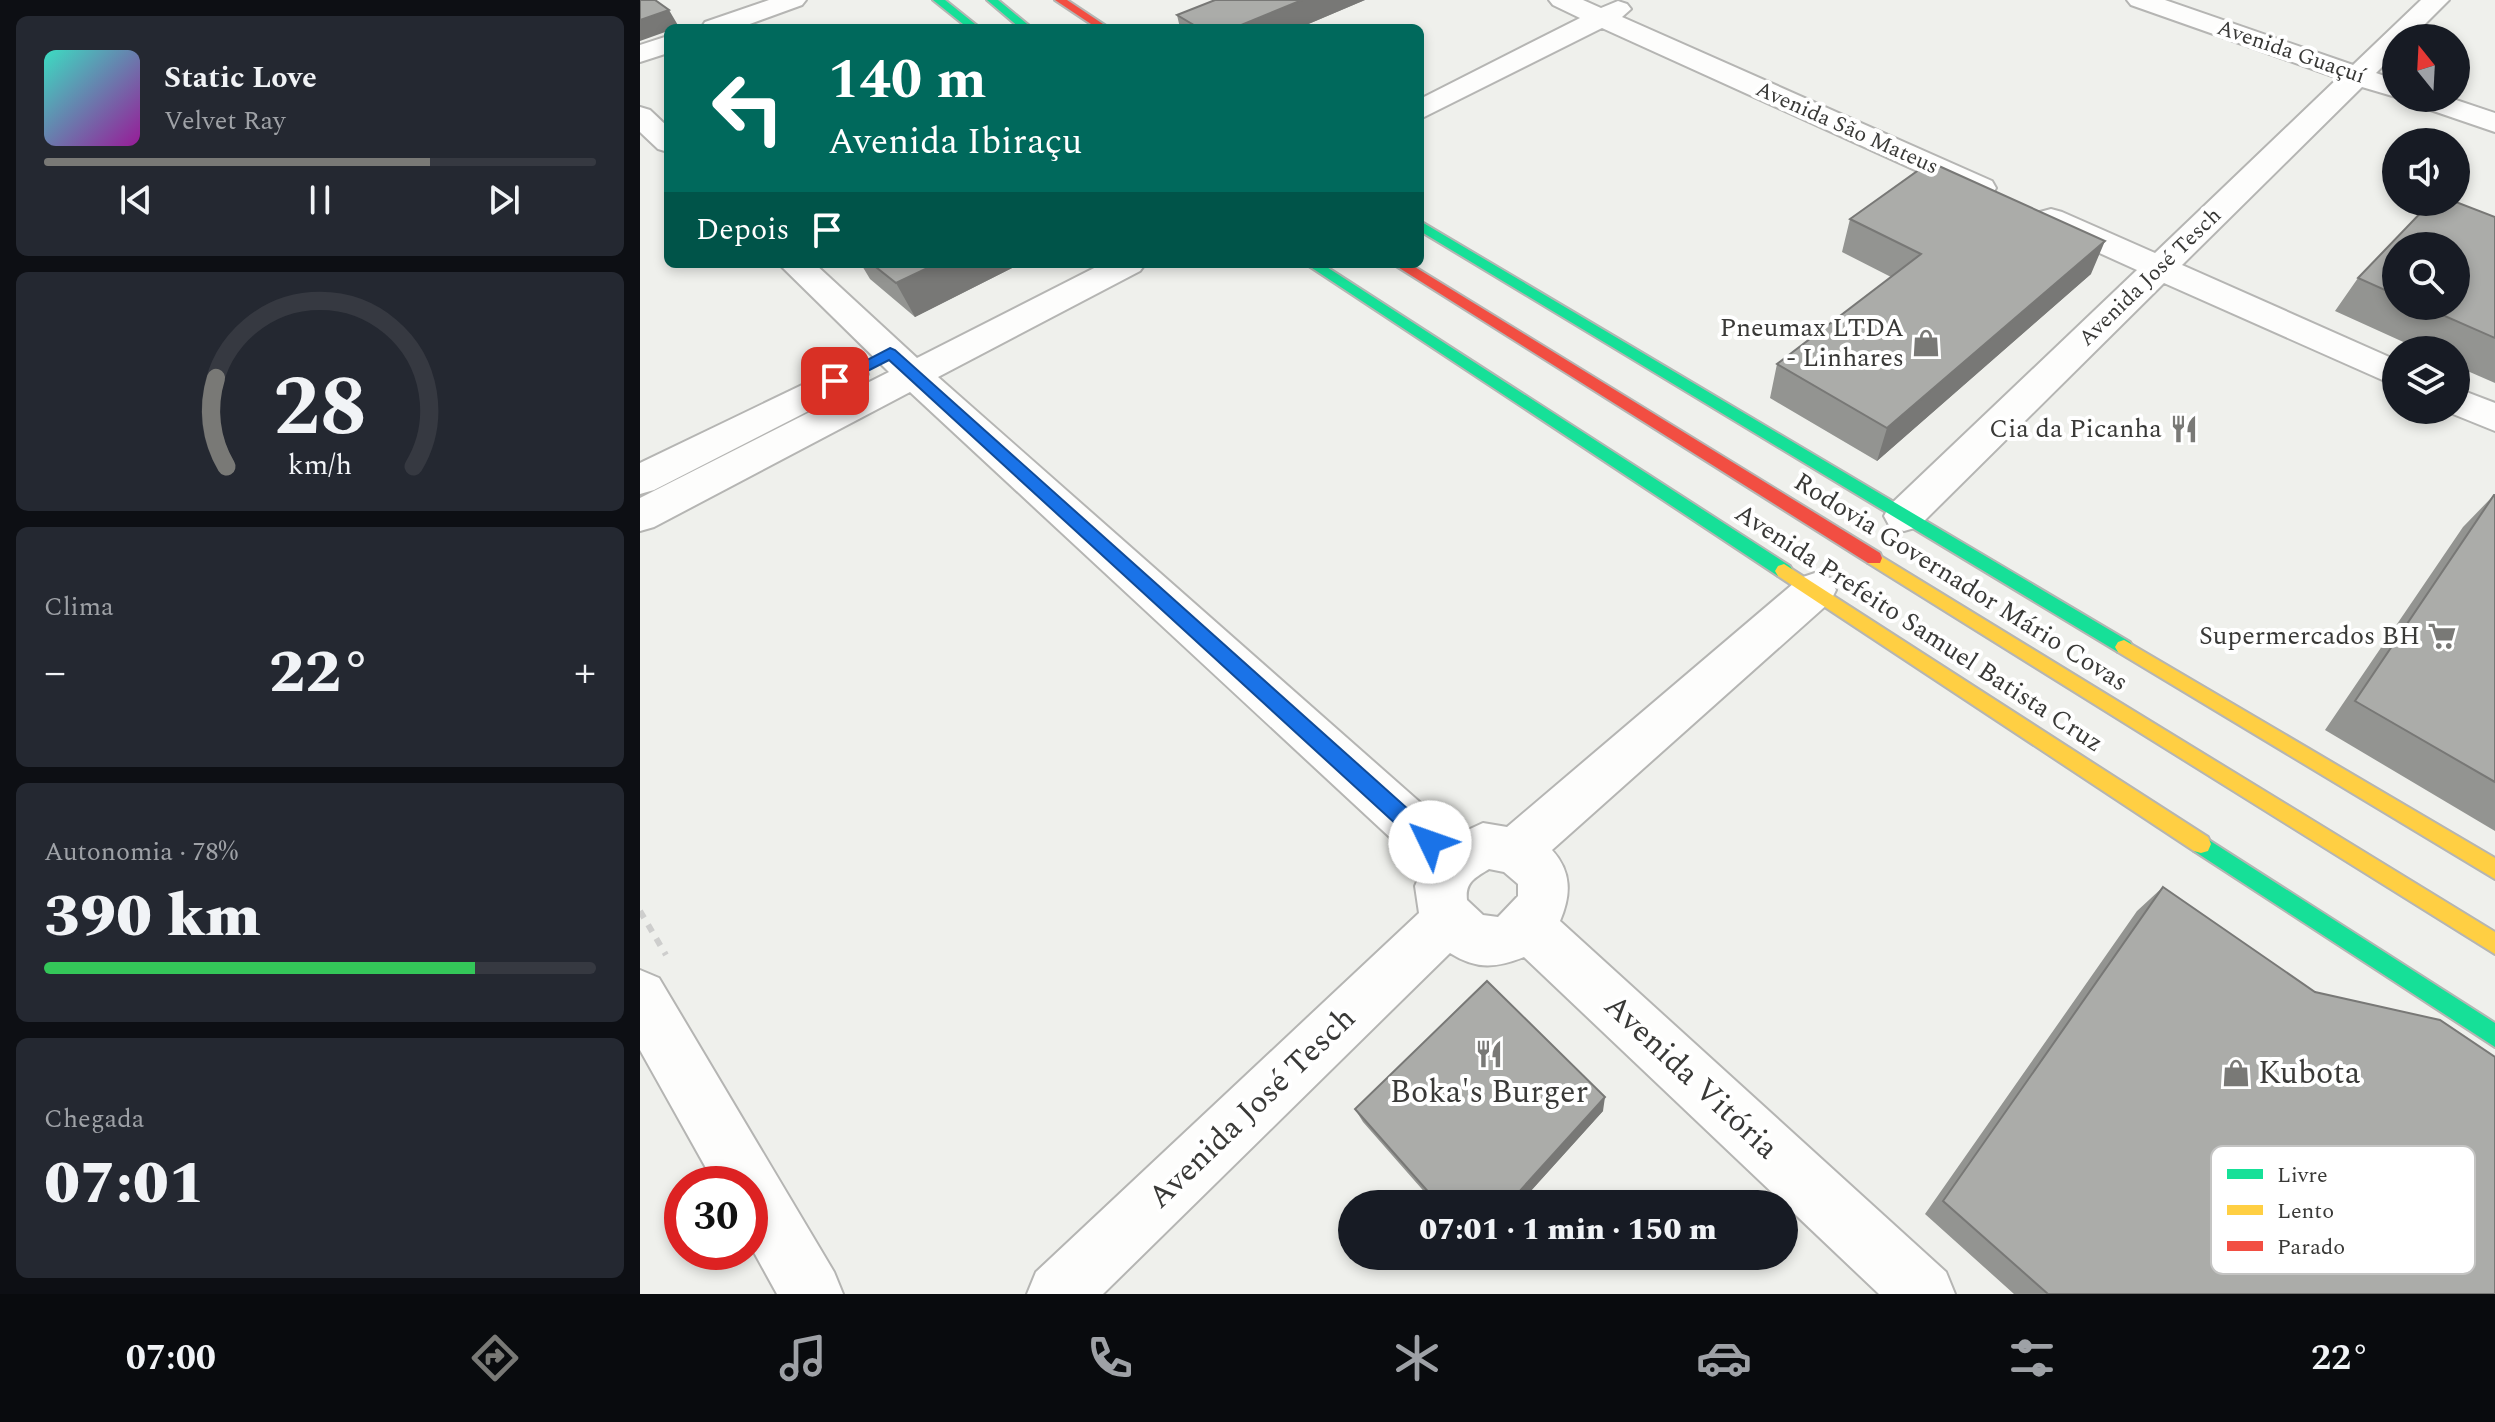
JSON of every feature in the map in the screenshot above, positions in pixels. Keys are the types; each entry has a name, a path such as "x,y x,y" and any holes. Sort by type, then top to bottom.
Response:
{"main road":[{"path":"938,0 970,24"},
{"path":"992,0 1022,24"},
{"path":"1060,0 1098,24"},
{"path":"1424,227 2495,869"},
{"name":"Avenida Prefeito Samuel Batista Cruz","path":"1319,268 2495,1036"},
{"name":"Rodovia Governador Mário Covas","path":"1406,268 2495,944"}],"street":[{"path":"725,24 793,0"},
{"path":"1424,81 1581,6 1636,0"},
{"name":"Avenida Guaçuí","path":"2140,0 2382,84"},
{"name":"Avenida José Tesch","path":"2411,24 2436,0"},
{"path":"1424,107 1581,6"},
{"name":"Avenida São Mateus","path":"1581,6 2002,197"},
{"path":"640,54 664,45"},
{"name":"Avenida José Tesch","path":"1904,516 2382,52"},
{"path":"2463,112 2495,123"},
{"path":"640,116 664,139"},
{"path":"2031,210 2382,368"},
{"path":"800,268 1453,863"},
{"path":"640,516 902,364 1059,268"},
{"path":"640,480 1119,268"},
{"path":"2470,407 2495,418"},
{"path":"1516,850 1815,590"},
{"path":"1483,846 1516,850 1535,866 1544,889 1541,905 1528,926 1506,940 1489,943 1458,933 1441,908 1443,877 1453,863 1467,852 1483,846"},
{"name":"Avenida José Tesch","path":"1058,1294 1447,921"},
{"name":"Avenida Vitória","path":"1528,926 1924,1294"},
{"path":"640,997 737,1166"},
{"path":"768,1219 812,1294"}],"building":[{"path":"640,0 655,0 669,10 640,20"},
{"path":"1215,0 1302,0 1244,24 1192,24 1177,15"},
{"name":"Pneumax LTDA - Linhares","path":"1930,162 2105,241 1887,428 1777,364 1921,254 1850,219"},
{"path":"2470,207 2495,217 2495,338 2454,320 2470,320 2470,232 2402,232 2418,216 2470,216"},
{"path":"2382,253 2382,289 2358,278"},
{"path":"877,268 928,268 896,283"},
{"name":"Supermercados BH","path":"2495,495 2495,782 2355,701"},
{"name":"Kubota","path":"2163,887 2315,992 2440,1020 2495,1057 2495,1294 2048,1294 1943,1201"},
{"name":"Boka's Burger","path":"1487,981 1605,1097 1521,1190 1427,1190 1355,1109"}],"traffic: fast":[{"path":"938,0 970,24"},
{"path":"992,0 1022,24"},
{"path":"1424,227 2124,647"},
{"path":"1319,268 1784,571"},
{"path":"2201,844 2495,1036"}],"traffic: slow":[{"path":"1874,558 2495,944"},
{"path":"1784,571 2201,844"},
{"path":"2124,647 2495,869"}],"traffic: jam":[{"path":"1060,0 1098,24"},
{"path":"1406,268 1874,558"}],"place":[{"name":"Pneumax LTDA - Linhares","path":"1926,343"},
{"name":"Cia da Picanha","path":"2184,429"},
{"name":"Supermercados BH","path":"2442,636"},
{"name":"Boka's Burger","path":"1489,1054"},
{"name":"Kubota","path":"2236,1073"}],"route":[{"path":"835,381 890,353 1430,842"}]}
